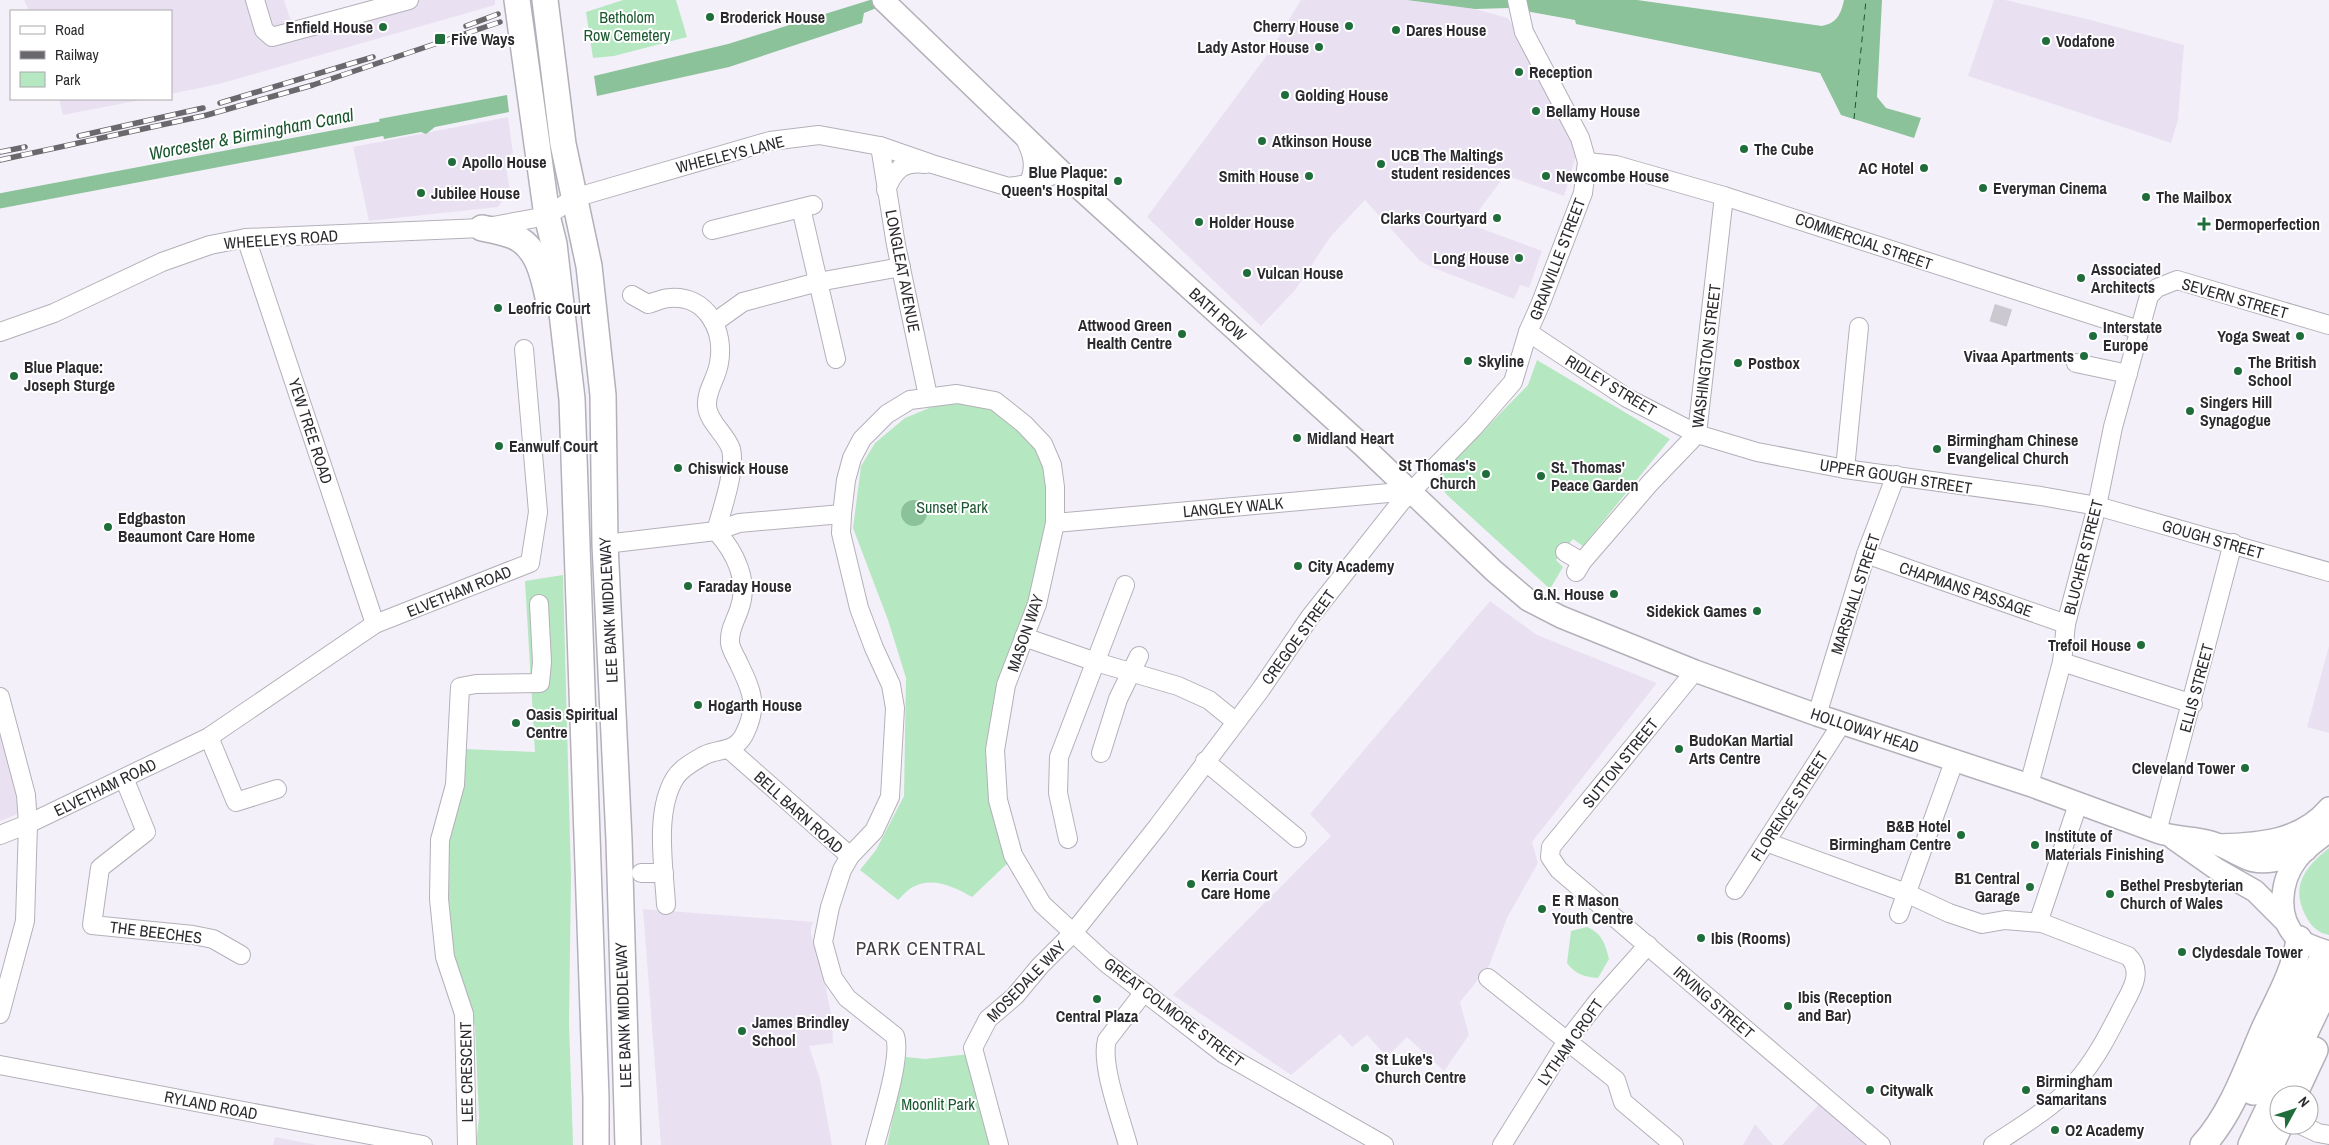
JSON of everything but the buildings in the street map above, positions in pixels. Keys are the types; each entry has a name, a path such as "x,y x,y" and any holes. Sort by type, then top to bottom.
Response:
{"highway":[{"name":"LEE BANK MIDDLEWAY","path":"517,0 548,216 554,244 572,399 596,1098 595,1144"},
{"name":"LEE BANK MIDDLEWAY","path":"545,0 563,144 589,266 603,395 604,544 619,840 622,1018 628,1145"},
{"path":"482,228 514,236 534,254 544,276 553,321 567,359"},
{"path":"2203,1145 2223,1117 2293,964 2292,930"},
{"path":"2224,1145 2325,967"},
{"path":"2251,1145 2325,967"},
{"path":"2299,1085 2329,1019"}],"main road":[{"name":"BATH ROW","path":"883,0 1062,172 1411,491 1494,571 1528,600 1561,617"},
{"name":"HOLLOWAY HEAD","path":"1561,617 1694,671 1955,759 2164,834 2209,841 2246,859 2267,862 2280,861 2306,850"},
{"path":"2219,845 2268,842 2289,836 2302,830 2329,808"},
{"path":"2325,967 2292,930 2283,904 2284,884 2297,859 2329,831"},
{"name":"HOLLOWAY HEAD","path":"2164,834 2218,870 2255,890 2292,930"}],"street":[{"path":"255,0 264,30 272,37 408,0"},
{"name":"GRANVILLE STREET","path":"1411,491 1473,428 1514,382 1528,332 1583,193 1587,162 1580,138 1524,32 1517,0"},
{"path":"1023,134 1033,154 1032,175 1028,184"},
{"name":"WHEELEYS LANE","path":"548,216 574,198 770,141 819,135 880,146 1009,187 1028,184 1062,172"},
{"name":"LONGLEAT AVENUE","path":"880,146 886,190 928,396"},
{"path":"886,190 891,178 903,166 912,162 932,164"},
{"name":"COMMERCIAL STREET","path":"1587,162 1616,165 1724,196 2006,295 2139,330"},
{"path":"513,222 535,204 544,186 555,195 574,198"},
{"name":"WASHINGTON STREET","path":"1566,552 1579,567 1650,483 1697,434 1724,196"},
{"path":"712,230 807,207 818,282 836,359"},
{"name":"WHEELEYS ROAD","path":"0,332 54,313 162,262 210,245 246,238 482,228 548,216"},
{"name":"YEW TREE ROAD","path":"246,238 375,624"},
{"path":"715,322 743,302 818,282 901,267"},
{"name":"SEVERN STREET","path":"2139,330 2149,296 2157,288 2177,280 2329,325"},
{"path":"632,295 648,304 669,298 684,298 702,307 715,322 721,346 719,365 707,396 707,410 731,449 730,485 716,530"},
{"path":"1846,469 1859,327"},
{"name":"BLUCHER STREET","path":"2029,785 2062,662 2066,624 2097,506 2114,428 2139,330"},
{"name":"RIDLEY STREET","path":"1528,332 1627,398 1697,434"},
{"name":"ELVETHAM ROAD","path":"0,835 28,824 209,737 375,624 530,563 538,512 524,349"},
{"path":"2076,362 2128,374"},
{"name":"MASON WAY","path":"850,856 874,831 890,797 895,708 891,685 859,608 843,541 842,514 846,480 852,458 862,439 887,414 910,400 928,396 957,394 995,401 1024,424 1043,444 1052,466 1055,487 1055,523 1037,604 1006,685 995,750 998,800 1013,855 1042,904 1073,933"},
{"name":"UPPER GOUGH STREET","path":"1697,434 1757,452 1846,469 2097,506"},
{"name":"MARSHALL STREET","path":"1817,714 1866,554 1896,475"},
{"name":"LANGLEY WALK","path":"1055,523 1411,491"},
{"name":"CREGOE STREET","path":"1073,933 1158,826 1204,761 1236,722 1310,618 1411,491"},
{"name":"GOUGH STREET","path":"2097,506 2233,543 2329,572"},
{"path":"604,544 716,530 739,523 842,514"},
{"path":"666,905 662,839 665,800 676,776 703,756 730,750 743,737 752,714 753,696 730,645 730,632 740,608 744,584 728,544 716,530"},
{"name":"ELLIS STREET","path":"2164,834 2193,704 2233,543"},
{"name":"CHAPMANS PASSAGE","path":"1866,554 2066,624"},
{"path":"1068,839 1058,793 1059,757 1125,585"},
{"name":"LEE CRESCENT","path":"467,1145 464,1014 445,957 438,899 440,840 455,785 460,687 476,684 540,683 542,662 539,604"},
{"path":"1024,637 1096,662 1178,686 1209,700 1236,722"},
{"path":"1101,753 1118,699 1138,656"},
{"path":"2062,662 2193,704"},
{"name":"SUTTON STREET","path":"1550,857 1551,847 1694,671"},
{"path":"0,697 26,795 28,824 25,921 0,1014"},
{"name":"FLORENCE STREET","path":"1735,890 1842,722"},
{"path":"209,737 236,802 277,789"},
{"name":"BELL BARN ROAD","path":"730,750 850,856 835,888 824,930 824,942 833,978 847,998 895,1036 897,1042 896,1061 875,1145"},
{"path":"1899,914 1955,759"},
{"path":"1204,761 1296,838"},
{"name":"THE BEECHES","path":"124,778 146,832 100,868 92,925 193,935 213,939 240,955"},
{"path":"2042,923 2041,914 2078,804"},
{"path":"1766,842 1906,893 1949,913 1982,924 1996,928 2042,923 2128,956 2135,962 2137,971 2130,993 2105,1043 2080,1078 2048,1108 1994,1145"},
{"name":"IRVING STREET","path":"1550,857 1559,870 1881,1145"},
{"path":"641,873 664,873"},
{"name":"GREAT COLMORE STREET","path":"1073,933 1144,992 1224,1054 1384,1145"},
{"name":"MOSEDALE WAY","path":"999,1145 973,1048 988,1019 1015,996 1040,966 1073,933"},
{"name":"LYTHAM CROFT","path":"1502,1145 1567,1041 1598,1001 1648,945"},
{"path":"1488,978 1616,1080 1623,1102 1674,1145"},
{"path":"1128,1145 1104,1050 1107,1040 1144,992"},
{"name":"RYLAND ROAD","path":"0,1065 423,1145"}],"shaded area":[{"path":"24,0 284,0 292,24 370,0 495,0 495,5 219,84 172,94 172,10 29,10"},
{"path":"870,0 896,0 864,13 862,23 729,67 597,96 594,76 728,44"},
{"name":"UCB The Maltings student residences","path":"1301,0 1407,0 1475,9 1508,18 1547,84 1577,152 1564,196 1505,175 1469,224 1542,251 1529,288 1520,285 1514,299 1431,267 1419,260 1365,200 1331,236 1295,290 1261,326 1147,217 1270,51"},
{"path":"1407,0 1637,0 1822,26 1831,23 1838,17 1844,0 1882,0 1877,97 1886,108 1921,118 1914,138 1841,115 1820,73 1576,24 1575,20 1509,8 1475,9"},
{"path":"1994,0 2005,0 2091,20 2184,45 2178,120 2171,143 1968,76"},
{"path":"507,95 509,112 435,127 426,134 421,132 384,139 379,119"},
{"path":"59,100 141,100 63,115"},
{"path":"508,117 513,153 505,159 510,191 498,207 369,221 353,147"},
{"path":"914,500 923,504 927,513 923,522 914,526 905,522 901,513 905,504"},
{"path":"1490,601 1537,635 1657,683 1532,842 1538,863 1507,918 1489,966 1460,1002 1469,1035 1444,1071 1407,1037 1387,1057 1367,1035 1352,1047 1340,1034 1291,1075 1173,995 1331,836 1310,814"},
{"path":"2329,646 2329,733 2307,727"},
{"path":"0,718 12,759 18,814 0,821"},
{"name":"James Brindley School","path":"643,909 814,922 811,927 811,935 825,983 832,1019 833,1043 809,1046 820,1079 832,1145 661,1145"},
{"path":"1821,1102 1872,1145 1782,1145"},
{"path":"1755,1124 1773,1145 1743,1145"},
{"path":"275,1137 317,1145 273,1145"}],"green space":[{"name":"Betholom Row Cemetery","path":"623,0 676,0 687,37 614,56 593,58 586,12"},
{"name":"St. Thomas' Peace Garden","path":"1537,360 1670,439 1583,546 1573,539 1556,560 1563,567 1550,589 1447,495 1438,483 1446,469 1528,385"},
{"name":"Sunset Park","path":"965,403 987,407 1020,429 1036,447 1046,470 1048,495 1043,542 1029,608 999,678 996,706 1010,861 972,897 943,884 928,883 911,888 898,900 860,870 876,850 904,796 906,678 888,620 853,528 861,466 875,443 905,418 939,404"},
{"path":"563,575 571,876 569,1023 573,1145 476,1145 479,1118 475,1027 452,951 446,895 448,840 465,749 535,752 525,581"},
{"path":"2329,848 2329,935 2317,930 2308,920 2302,909 2299,889 2306,872"},
{"path":"1587,927 1596,932 1602,940 1609,959 1598,978 1580,974 1567,963 1571,931"},
{"name":"Moonlit Park","path":"969,1054 991,1145 887,1145 906,1057 925,1059"}],"waterway":[{"name":"Worcester & Birmingham Canal","path":"0,201 401,125"}],"ferry route":[{"path":"1854,119 1866,0"}],"tunnel":[{"path":"1998,324 2005,302"}],"railway":[{"path":"466,26 498,14"},
{"path":"0,160 207,115 313,85 500,22"},
{"path":"220,103 373,57"},
{"path":"79,136 203,108"},
{"path":"0,152 25,147"}],"place":[{"name":"Broderick House","path":"710,17"},
{"name":"Cherry House","path":"1349,26"},
{"name":"Enfield House","path":"383,27"},
{"name":"Dares House","path":"1396,30"},
{"name":"Five Ways","path":"440,39"},
{"name":"Vodafone","path":"2046,41"},
{"name":"Lady Astor House","path":"1319,47"},
{"name":"Reception","path":"1519,72"},
{"name":"Golding House","path":"1285,95"},
{"name":"Bellamy House","path":"1536,111"},
{"name":"Atkinson House","path":"1262,141"},
{"name":"The Cube","path":"1744,149"},
{"name":"Apollo House","path":"452,162"},
{"name":"UCB The Maltings student residences","path":"1381,164"},
{"name":"AC Hotel","path":"1924,168"},
{"name":"Smith House","path":"1309,176"},
{"name":"Newcombe House","path":"1546,176"},
{"name":"Blue Plaque: Queen's Hospital","path":"1118,181"},
{"name":"Everyman Cinema","path":"1983,188"},
{"name":"Jubilee House","path":"421,193"},
{"name":"The Mailbox","path":"2146,197"},
{"name":"Clarks Courtyard","path":"1497,218"},
{"name":"Holder House","path":"1199,222"},
{"name":"Dermoperfection","path":"2204,224"},
{"name":"Long House","path":"1519,258"},
{"name":"Vulcan House","path":"1247,273"},
{"name":"Associated Architects","path":"2081,278"},
{"name":"Leofric Court","path":"498,308"},
{"name":"Attwood Green Health Centre","path":"1182,334"},
{"name":"Interstate Europe","path":"2093,336"},
{"name":"Yoga Sweat","path":"2300,336"},
{"name":"Vivaa Apartments","path":"2084,356"},
{"name":"Skyline","path":"1468,361"},
{"name":"Postbox","path":"1738,363"},
{"name":"The British School","path":"2238,371"},
{"name":"Blue Plaque: Joseph Sturge","path":"14,376"},
{"name":"Singers Hill Synagogue","path":"2190,411"},
{"name":"Midland Heart","path":"1297,438"},
{"name":"Eanwulf Court","path":"499,446"},
{"name":"Birmingham Chinese Evangelical Church","path":"1937,449"},
{"name":"Chiswick House","path":"678,468"},
{"name":"St Thomas's Church","path":"1486,474"},
{"name":"St. Thomas' Peace Garden","path":"1541,476"},
{"name":"Edgbaston Beaumont Care Home","path":"108,527"},
{"name":"City Academy","path":"1298,566"},
{"name":"Faraday House","path":"688,586"},
{"name":"G.N. House","path":"1614,594"},
{"name":"Sidekick Games","path":"1757,611"},
{"name":"Trefoil House","path":"2141,645"},
{"name":"Hogarth House","path":"698,705"},
{"name":"Oasis Spiritual Centre","path":"516,723"},
{"name":"BudoKan Martial Arts Centre","path":"1679,749"},
{"name":"Cleveland Tower","path":"2245,768"},
{"name":"B&B Hotel Birmingham Centre","path":"1961,835"},
{"name":"Institute of Materials Finishing","path":"2035,845"},
{"name":"Kerria Court Care Home","path":"1191,884"},
{"name":"B1 Central Garage","path":"2030,887"},
{"name":"Bethel Presbyterian Church of Wales","path":"2110,894"},
{"name":"E R Mason Youth Centre","path":"1542,909"},
{"name":"Ibis (Rooms)","path":"1701,938"},
{"name":"Clydesdale Tower","path":"2182,952"},
{"name":"Central Plaza","path":"1097,999"},
{"name":"Ibis (Reception and Bar)","path":"1788,1006"},
{"name":"James Brindley School","path":"742,1031"},
{"name":"St Luke's Church Centre","path":"1365,1068"},
{"name":"Citywalk","path":"1870,1090"},
{"name":"Birmingham Samaritans","path":"2026,1090"},
{"name":"O2 Academy","path":"2055,1130"}],"district":[{"name":"PARK CENTRAL","path":"921,948"}]}
